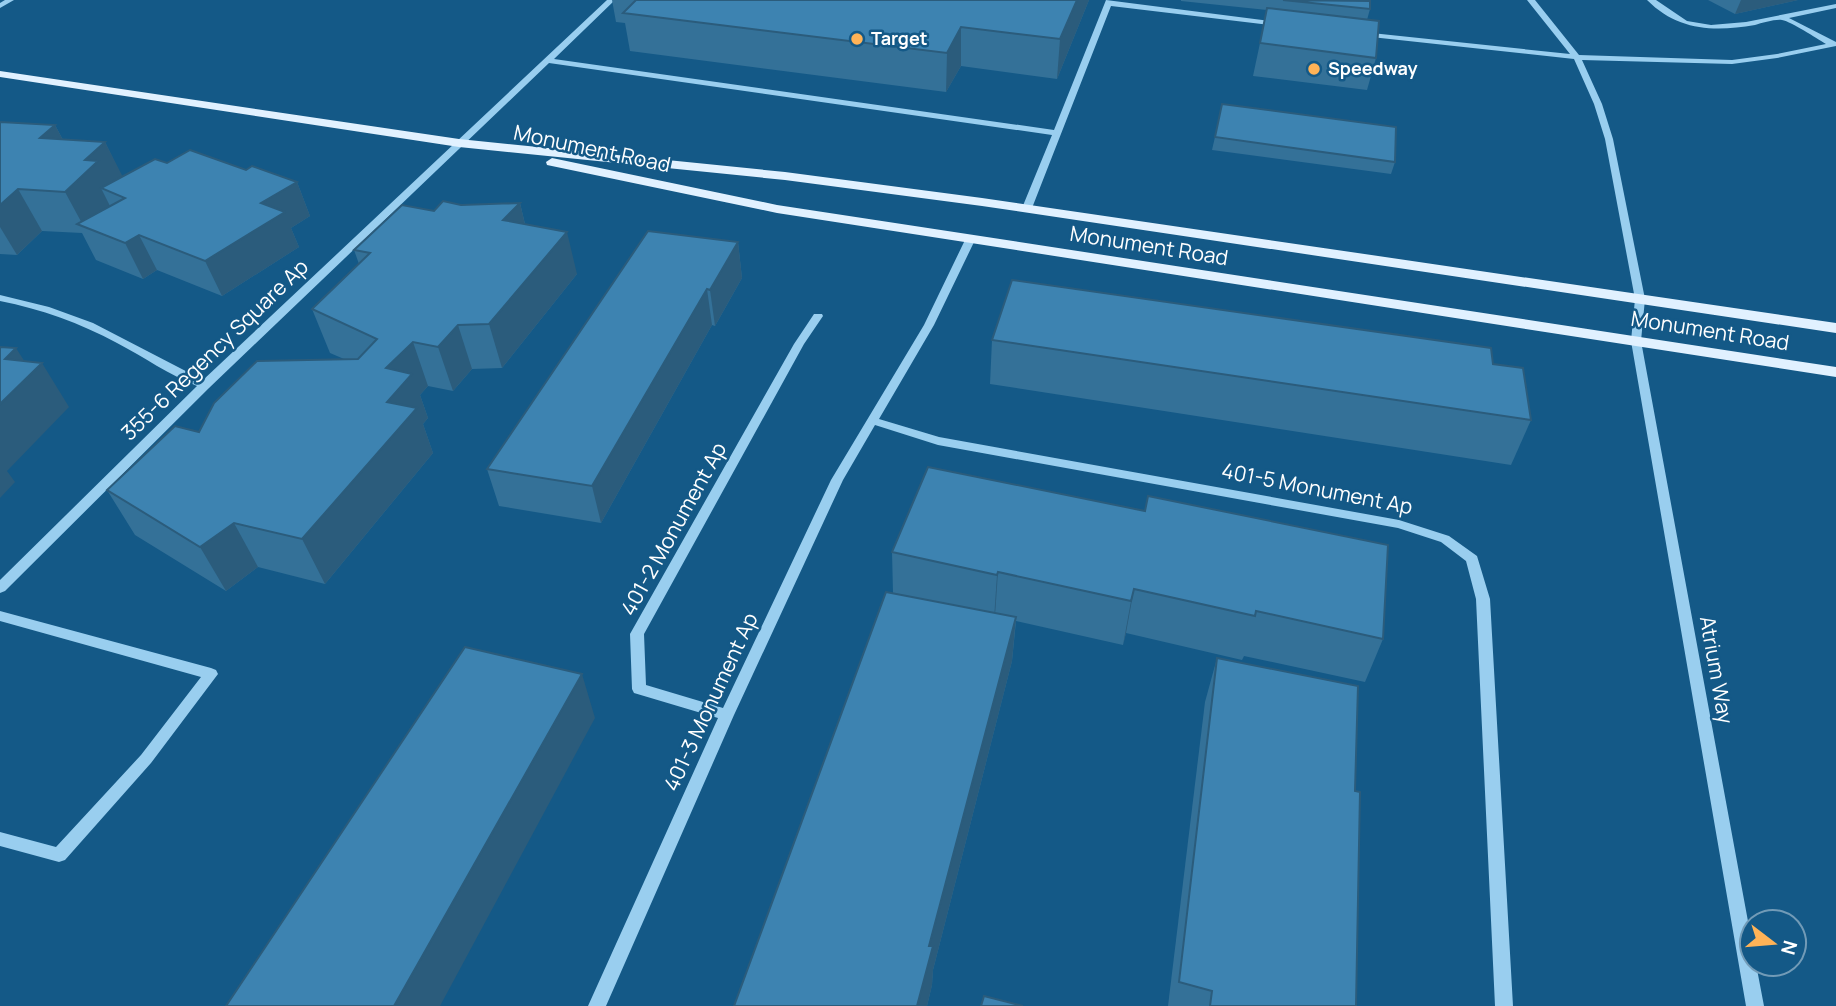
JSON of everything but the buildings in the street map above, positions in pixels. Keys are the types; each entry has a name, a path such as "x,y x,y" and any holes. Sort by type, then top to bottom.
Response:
{"main road":[{"name":"Monument Road","path":"0,74 459,143 785,176 1027,208 1836,328"},
{"name":"Monument Road","path":"459,143 777,209 1836,372"}],"street":[{"path":"0,6 10,0"},
{"name":"355-6 Regency Square Ap","path":"0,588 205,385 611,0"},
{"path":"1531,0 1577,57 1598,104 1609,139 1640,299 1636,341"},
{"path":"1651,0 1670,16 1695,26 1716,28 1836,6"},
{"path":"1027,208 1109,2 1284,25"},
{"path":"1780,16 1834,44"},
{"path":"1350,33 1577,57 1731,62 1834,44"},
{"path":"547,60 1058,133"},
{"path":"874,421 929,325 970,240"},
{"path":"0,298 37,304 117,339 185,378 205,385"},
{"name":"401-2 Monument Ap","path":"727,715 639,689 637,634 799,344 818,316"},
{"name":"Atrium Way","path":"1636,341 1755,1006"},
{"name":"401-3 Monument Ap","path":"597,1006 727,715 837,480 874,421"},
{"name":"401-5 Monument Ap","path":"874,421 938,441 1399,524 1445,539 1472,559 1483,599 1504,1006"},
{"path":"0,616 211,674 146,759 59,855 0,839"}],"place":[{"name":"Target","path":"857,39"},
{"name":"Speedway","path":"1314,69"}]}
